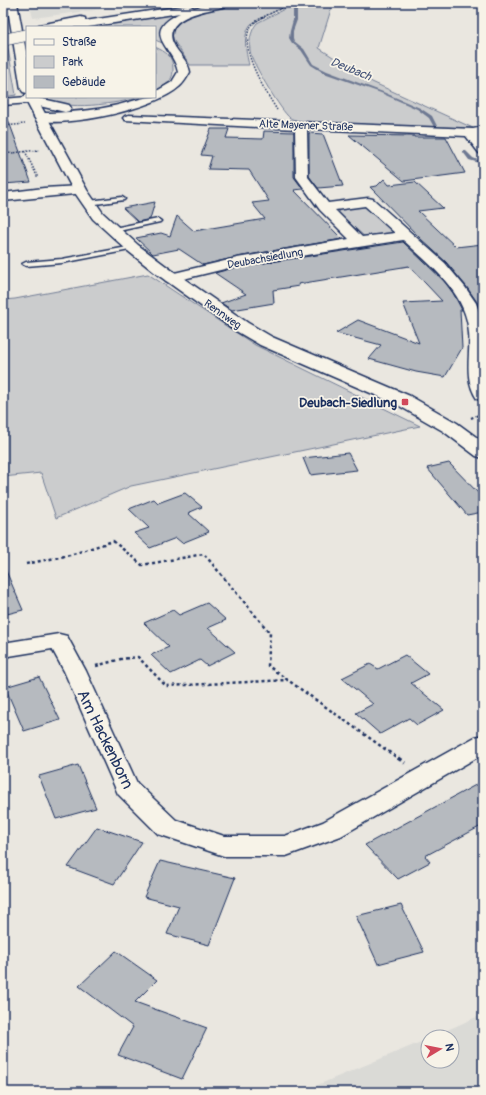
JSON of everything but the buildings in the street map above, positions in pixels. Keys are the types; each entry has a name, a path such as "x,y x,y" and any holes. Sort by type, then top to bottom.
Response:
{"main road":[{"name":"Rennweg","path":"12,3 25,70"},
{"path":"46,26 191,3"},
{"path":"74,26 222,3"},
{"path":"156,97 179,83 184,72 184,66 168,43 164,33 165,29 172,21 191,12 228,3"},
{"path":"3,35 26,30"},
{"path":"3,40 26,36"},
{"path":"156,42 173,50"},
{"name":"Rennweg","path":"30,98 80,190 98,216 133,248 171,278 242,327 266,341 403,400 450,427 482,449"},
{"path":"36,98 58,107 87,112"},
{"path":"40,117 87,112 127,112 155,98"},
{"path":"50,134 62,123 87,112"}],"street":[{"path":"3,102 26,96"},
{"name":"Alte Mayener Straße","path":"127,112 286,125 478,132"},
{"path":"301,125 302,177 324,207 359,242"},
{"path":"478,132 472,136 483,150"},
{"path":"3,197 44,192 80,190"},
{"path":"324,207 368,202 406,235 455,282 469,305 477,331 476,368 478,386 483,395"},
{"name":"Deubachsiedlung","path":"171,278 237,262 406,235"},
{"name":"Am Hackenborn","path":"3,650 59,641 75,671 127,788 167,827 224,846 286,846 332,830 483,743"}],"lane":[{"path":"88,203 122,199"},
{"path":"114,230 158,221"},
{"path":"26,264 62,261 133,248"}],"path":[{"path":"286,125 252,64 248,50 248,35 250,28 254,24 293,3"},
{"path":"3,126 26,124"},
{"path":"3,154 58,148"},
{"path":"25,151 44,192"},
{"path":"26,564 70,555 113,541 142,565 204,554 270,633 268,666 422,777"},
{"path":"102,664 138,657 166,686 289,680"}],"shaded area":[{"path":"29,3 150,3 33,18"},
{"path":"483,1014 483,1092 301,1092 420,1042 420,1069 460,1069 460,1029 450,1029"}],"green space":[{"path":"249,3 291,3 251,24 248,28 246,33 246,49 249,65 190,65 174,41 171,31 177,23 185,17 195,13 217,7"},
{"path":"296,3 333,3 319,48 372,82 473,128 305,123 290,118 275,98 258,69 251,55 250,43 251,34 257,23"},
{"path":"193,9 166,21 161,30 161,36 165,44 156,40 156,26 86,26"},
{"path":"7,43 16,95 3,97 3,44"},
{"path":"156,48 168,55 172,61 173,73 168,83 156,91"},
{"path":"47,98 137,98 106,104 77,106 53,102"},
{"path":"365,205 395,233 365,237 335,210"},
{"path":"148,274 255,345 420,426 131,486 56,518 41,473 3,477 3,300"}],"waterway":[{"name":"Deubach","path":"295,8 295,20 291,38 293,42 303,49 309,61 314,66 325,72 402,100 430,117 435,126"},
{"name":"Deubach","path":"464,151 471,159 482,163"}],"place":[{"name":"Deubach-Siedlung","path":"405,402"}]}
